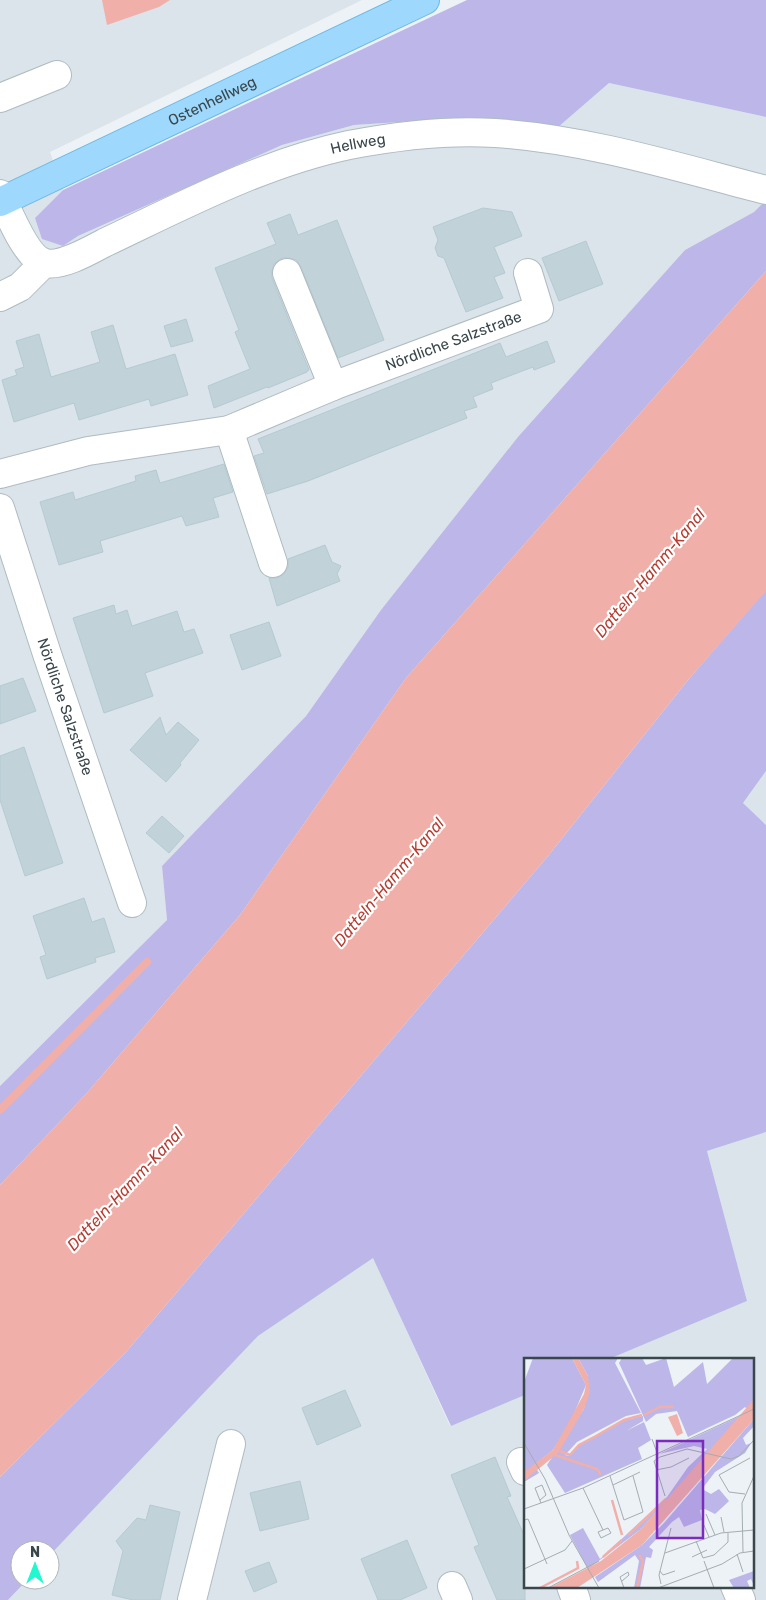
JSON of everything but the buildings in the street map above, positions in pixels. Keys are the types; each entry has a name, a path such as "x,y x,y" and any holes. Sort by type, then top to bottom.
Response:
{"main road":[{"name":"Ostenhellweg","path":"1,199 425,0"}],"street":[{"path":"0,98 57,75"},
{"name":"Hellweg","path":"44,263 60,263 82,254 180,206 248,177 308,156 348,145 394,138 447,133 495,134 568,142 642,158 762,189"},
{"path":"0,297 20,287 44,263 31,254 17,232 1,199"},
{"path":"287,273 332,386"},
{"name":"Nördliche Salzstraße","path":"0,474 88,451 229,430 332,386 539,309 528,273"},
{"path":"229,430 273,563"},
{"name":"Nördliche Salzstraße","path":"0,508 50,663 132,903"},
{"path":"192,1600 231,1444"},
{"path":"572,1588 576,1600"},
{"path":"736,1588 741,1600"}],"shaded area":[{"path":"0,0 362,0 50,152 63,190 35,218 63,246 78,236 282,145 354,125 446,119 557,128 609,83 766,117 766,200 754,212 685,250 381,610 306,716 162,866 167,920 0,1086"},
{"path":"467,0 766,0 766,117 609,83 557,128 446,119 354,125 282,145 78,236 63,246 42,239 35,218 63,190"},
{"path":"766,200 766,271 406,678 240,915 86,1094 0,1185 0,1086 167,920 162,866 306,716 381,610 518,437 685,250 754,212"},
{"path":"766,590 766,771 743,803 766,825 766,1132 707,1151 747,1301 611,1358 524,1358 524,1395 451,1426 373,1258 258,1336 60,1544 60,1540 10,1540 10,1590 18,1590 8,1600 0,1600 0,1477 126,1352 548,856 688,680"},
{"path":"766,771 766,825 743,803"},
{"path":"766,1132 766,1600 8,1600 18,1590 60,1590 60,1544 258,1336 373,1257 450,1426 524,1395 524,1588 754,1588 754,1358 611,1358 747,1301 707,1151"}],"water":[{"path":"102,0 170,0 159,7 107,25"},
{"name":"Datteln-Hamm-Kanal","path":"766,271 766,591 688,680 548,856 126,1352 0,1477 0,1185 86,1094 240,915 406,678"}],"waterway":[{"path":"0,1110 147,962"}]}
